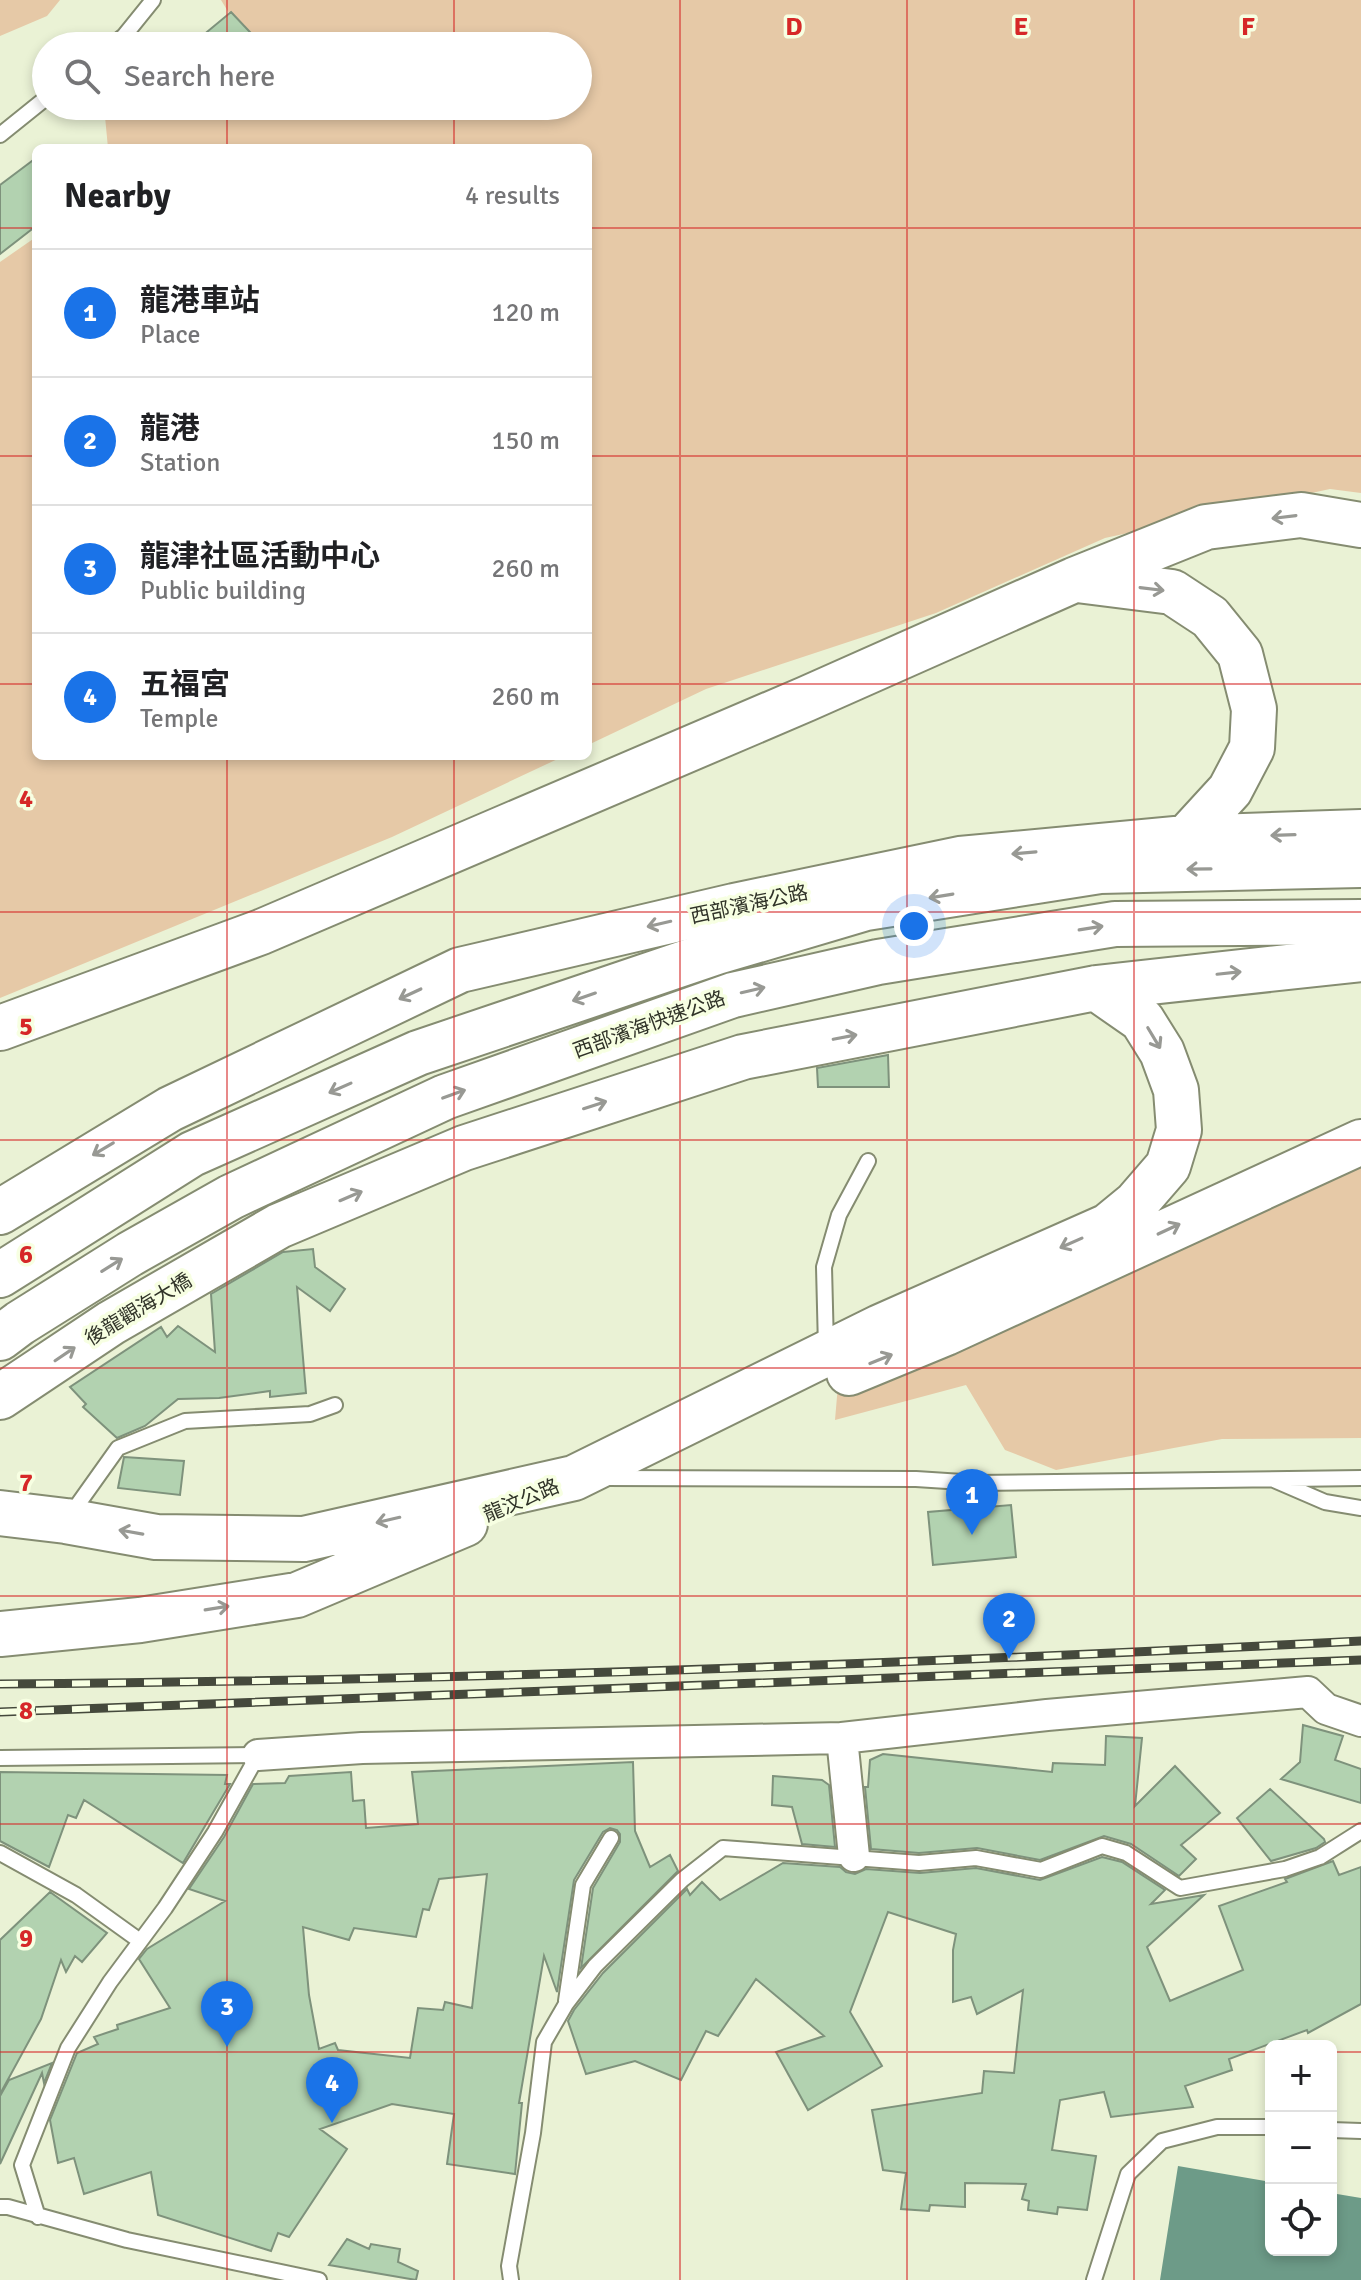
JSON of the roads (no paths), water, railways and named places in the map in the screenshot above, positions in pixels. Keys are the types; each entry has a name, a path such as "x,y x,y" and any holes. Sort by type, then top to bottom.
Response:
{"main road":[{"path":"0,1028 261,932 806,699 1074,580 1206,527 1301,515 1361,525"},
{"path":"1074,580 1172,592 1210,617 1240,654 1254,709 1252,748 1230,790 1186,838"},
{"name":"西部濱海公路","path":"0,1212 170,1109 460,970 734,906 960,859 1186,838 1361,832"},
{"path":"0,1275 192,1154 418,1053 717,952 866,908 1100,871 1361,865"},
{"name":"西部濱海快速公路","path":"0,1338 130,1254 231,1197 445,1097 733,995 878,962 1115,924 1361,922"},
{"path":"1096,988 1361,959"},
{"path":"574,1478 880,1327 1108,1226 1136,1203 1168,1166 1179,1130 1176,1090 1162,1052 1142,1020 1096,988"},
{"name":"後龍觀海大橋","path":"0,1397 111,1323 279,1226 464,1148 743,1057 1096,988"},
{"path":"574,1478 722,1424 946,1333 1361,1142"},
{"name":"龍汶公路","path":"0,1513 156,1537 304,1539 574,1478"},
{"name":"龍汶公路","path":"0,1634 140,1620 297,1595 574,1478"},
{"path":"0,1502 66,1521"},
{"path":"0,1610 20,1608 140,1620"}],"street":[{"path":"258,1755 362,1748 842,1738 1047,1715 1308,1692 1326,1709 1361,1721"},
{"path":"842,1738 854,1856"}],"lane":[{"path":"127,32 153,0"},
{"path":"0,135 32,109"},
{"path":"826,1354 824,1267 839,1215 868,1161"},
{"path":"66,1521 118,1448 185,1421 310,1414 335,1405"},
{"path":"574,1478 916,1479 978,1483 1361,1478"},
{"path":"1269,1478 1325,1502 1361,1508"},
{"path":"0,1758 258,1755 215,1832 110,1982 68,2048 22,2165 38,2217"},
{"path":"511,2280 509,2266 533,2133 544,2042 566,2004 595,1966 682,1880 723,1848 919,1863 976,1858 1041,1870 1102,1846 1126,1853 1180,1888 1285,1869 1320,1857 1361,1831"},
{"path":"566,2004 583,1885 611,1838"},
{"path":"0,1853 76,1895 140,1941"},
{"path":"1094,2280 1128,2174 1162,2141 1217,2127 1265,2127"},
{"path":"1337,2130 1361,2131"},
{"path":"0,2207 127,2240 319,2280"}],"railway":[{"path":"0,1684 681,1670 1361,1641"},
{"path":"0,1712 1361,1660"}],"place":[{"name":"龍港車站","path":"972,1535"},
{"name":"龍港","path":"1009,1659"},
{"name":"龍津社區活動中心","path":"227,2047"},
{"name":"五福宮","path":"332,2123"}]}
